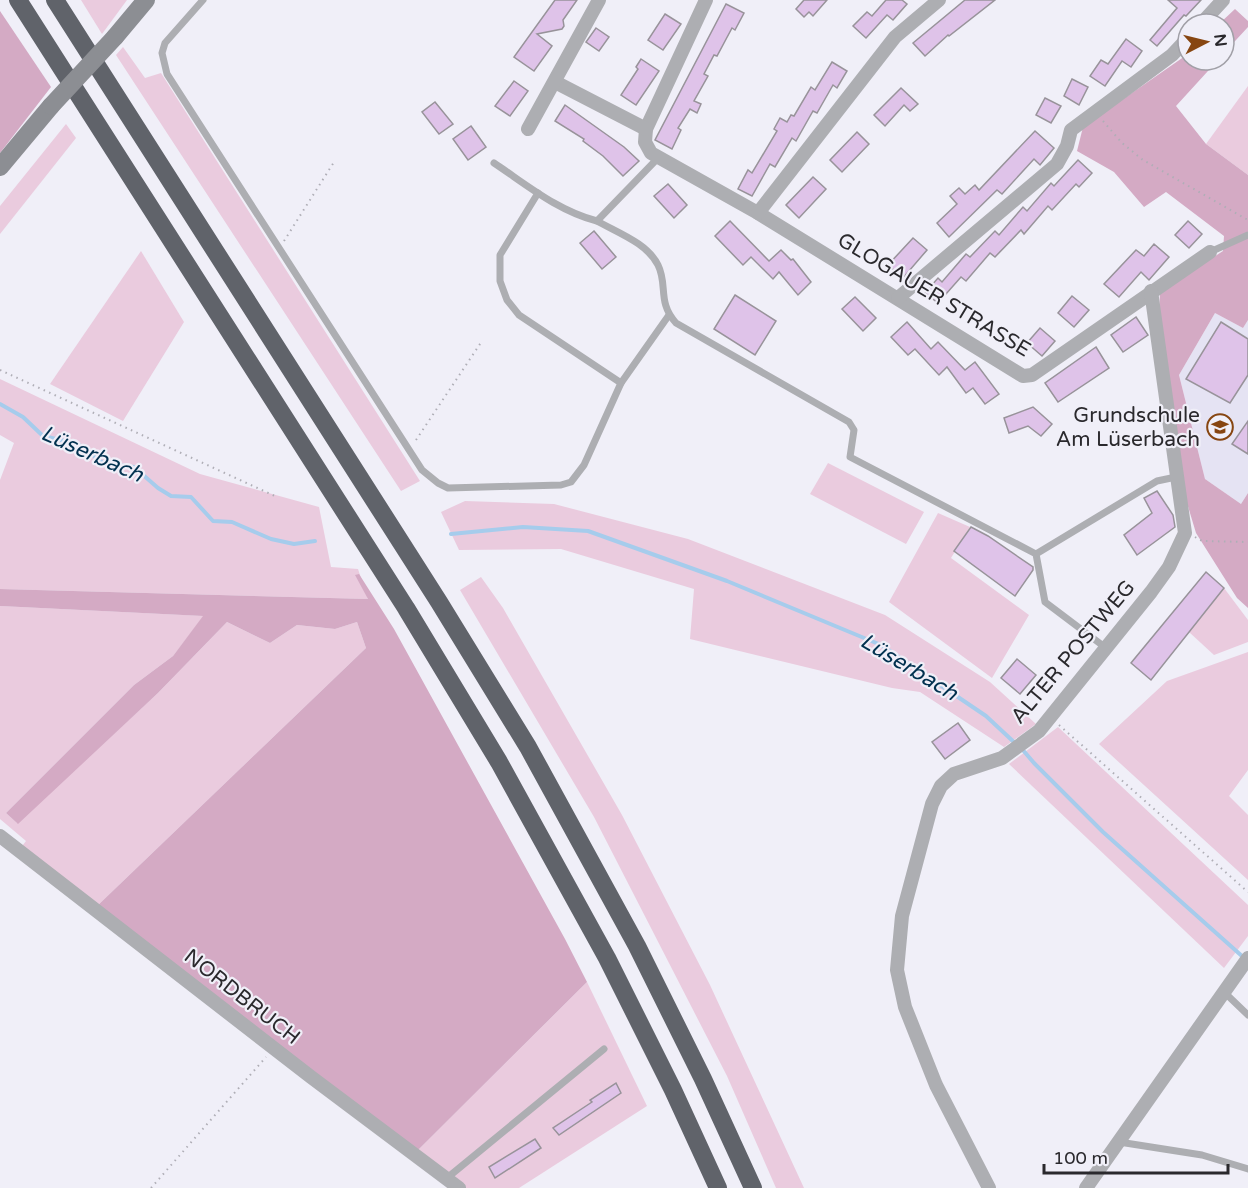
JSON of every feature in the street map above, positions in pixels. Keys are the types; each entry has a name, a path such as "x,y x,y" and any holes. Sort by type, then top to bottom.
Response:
{"highway":[{"path":"18,0 400,598 499,762 607,958 673,1090 718,1188"},
{"path":"56,0 462,638 528,747 637,946 753,1188"},
{"path":"67,0 80,38"}],"main road":[{"path":"0,167 146,0"}],"street":[{"path":"528,129 599,0"},
{"path":"659,157 651,153 645,142 646,129 706,0"},
{"path":"758,213 895,38 939,0"},
{"path":"1212,12 1223,0"},
{"path":"897,298 1057,164 1067,146 1071,130 1176,51"},
{"path":"555,82 646,129"},
{"name":"GLOGAUER STRASSE","path":"659,157 758,213 1023,376 1032,375 1210,252"},
{"path":"1151,291 1185,532"},
{"name":"ALTER POSTWEG","path":"989,1188 936,1085 905,1007 897,970 902,916 932,804 941,786 954,774 1002,758 1031,737 1050,718 1169,567 1185,532"},
{"name":"NORDBRUCH","path":"0,836 459,1188"},
{"path":"1086,1188 1244,964"}],"lane":[{"path":"203,0 165,43 162,62 167,74 422,470 438,483 448,488 561,485 571,482 584,465 621,383 669,315"},
{"path":"597,221 659,157"},
{"path":"494,163 552,203 578,216 597,221 646,249 659,267 664,303 669,315 676,323 849,422 854,430 850,457 1036,554"},
{"path":"538,193 500,255 500,281 507,300 519,315 621,383"},
{"path":"1210,252 1248,235"},
{"path":"1036,554 1157,481 1176,477"},
{"path":"1036,554 1045,602 1106,648"},
{"path":"1224,992 1248,1015"},
{"path":"447,1178 604,1049"},
{"path":"1119,1142 1202,1155 1248,1169"}],"path":[{"path":"1095,112 1122,143 1143,160 1248,220"},
{"path":"279,249 321,179 334,162"},
{"path":"409,450 483,341"},
{"path":"0,370 276,497"},
{"path":"1185,532 1202,541 1248,542"},
{"path":"1050,718 1248,892"},
{"path":"151,1188 260,1065 273,1047"}],"shaded area":[{"path":"81,0 127,0 102,34"},
{"path":"1235,9 1248,21 1248,27 1236,40 1236,12 1232,12"},
{"path":"0,11 51,87 0,153"},
{"path":"123,47 145,78 161,73 420,481 401,491 116,55"},
{"path":"1176,62 1176,72 1207,72 1176,106 1206,144 1248,175 1248,320 1243,328 1215,313 1179,375 1205,479 1241,504 1248,493 1248,608 1237,598 1196,533 1181,483 1159,314 1160,292 1223,251 1224,236 1166,192 1144,207 1114,172 1077,151 1083,127"},
{"path":"1248,86 1248,175 1206,144"},
{"path":"66,124 76,138 0,234 0,206"},
{"path":"141,251 184,322 123,421 50,384"},
{"name":"Grundschule Am Lüserbach","path":"1215,313 1243,328 1248,320 1248,493 1241,504 1205,479 1179,375"},
{"path":"0,379 200,474 319,507 331,567 358,569 368,599 0,589 0,480 14,443 0,435"},
{"path":"828,463 924,512 906,544 810,494"},
{"path":"465,501 554,504 688,539 885,615 990,682 1036,724 1004,747 920,692 892,688 690,639 694,589 561,549 459,550 441,512"},
{"path":"938,513 970,527 951,558 1029,615 992,678 889,602"},
{"path":"359,574 394,629 587,982 414,1154 95,908 366,648 357,622 335,629 297,625 270,643 227,622 158,693 18,824 6,813 134,685 173,656 203,616 0,606 0,589 368,599 355,575"},
{"path":"481,577 503,608 622,815 710,985 804,1188 776,1188 727,1076 594,817 460,590"},
{"path":"1224,588 1248,620 1248,642 1214,655 1189,632"},
{"path":"0,606 204,616 173,656 134,685 6,813 17,823 158,693 227,622 270,643 297,625 335,629 357,622 366,648 95,908 19,850 26,841 0,819"},
{"path":"1248,652 1248,770 1229,796 1248,815 1248,880 1099,744 1167,681"},
{"path":"1058,727 1248,905 1248,936 1224,968 1009,764"},
{"path":"587,982 647,1106 519,1188 460,1188 414,1154"}],"building":[{"path":"555,0 577,0 563,20 562,29 537,34 552,46 534,71 514,57"},
{"path":"804,0 827,0 813,16 809,12 804,17 796,9"},
{"path":"886,0 902,0 907,4 893,20 887,15 866,38 853,26 867,12 872,16"},
{"path":"965,0 995,0 948,35 925,56 913,43"},
{"path":"1168,0 1201,0 1190,12 1176,12 1176,24 1157,46 1150,40 1177,8"},
{"path":"726,4 744,13 735,30 732,28 717,56 714,55 704,74 708,76 694,101 701,104 697,113 690,109 678,128 681,130 672,149 655,140"},
{"path":"665,14 681,24 663,50 648,40"},
{"path":"596,28 609,37 599,51 586,42"},
{"path":"1126,39 1142,51 1131,67 1122,61 1105,86 1090,76 1101,60 1108,64"},
{"path":"641,59 659,71 636,105 621,95 638,69 636,67"},
{"path":"832,62 847,71 837,88 833,85 817,113 813,111 796,141 792,138 775,167 770,164 752,196 738,189 748,170 752,173 777,131 774,129 780,118 787,122 791,115 794,116 811,87 815,90"},
{"path":"1072,79 1088,87 1079,105 1064,96"},
{"path":"514,81 528,91 510,116 495,106"},
{"path":"901,88 918,104 910,111 904,105 885,126 874,115"},
{"path":"1045,98 1061,106 1051,123 1036,115"},
{"path":"435,102 453,124 439,134 422,112"},
{"path":"565,105 624,147 639,161 623,176 603,156 583,141 584,139 555,121"},
{"path":"471,126 486,147 468,160 453,139"},
{"path":"1035,131 1054,148 1040,165 1034,159 1002,194 997,190 949,237 937,223 957,204 950,196 959,188 965,194 975,185 979,190"},
{"path":"857,132 869,144 842,172 830,160"},
{"path":"1078,160 1092,173 1079,187 1076,184 1052,210 1048,206 1024,234 1021,230 995,257 990,253 966,281 961,277 938,303 925,293 938,278 942,282 966,254 970,257 995,231 999,235 1023,207 1027,211 1051,183 1054,186"},
{"path":"813,177 826,189 799,218 786,205"},
{"path":"668,184 687,205 674,218 654,196"},
{"path":"730,221 769,261 781,250 791,260 793,259 811,282 798,295 779,272 773,279 751,257 743,265 715,236"},
{"path":"1188,221 1202,234 1189,248 1175,235"},
{"path":"594,231 616,257 602,269 580,243"},
{"path":"913,238 927,250 903,278 888,265"},
{"path":"1154,244 1169,257 1149,280 1141,272 1119,297 1104,284 1136,250 1144,256"},
{"path":"735,295 776,321 755,355 714,329"},
{"path":"1072,296 1089,310 1074,327 1058,313"},
{"path":"855,297 876,318 863,331 842,309"},
{"path":"1136,317 1148,335 1123,352 1111,335"},
{"path":"907,322 931,349 938,342 965,370 975,362 999,394 985,404 973,388 966,393 947,367 939,375 915,349 908,355 891,337"},
{"path":"1221,322 1248,339 1248,375 1230,403 1186,379"},
{"path":"1040,328 1055,341 1042,356 1027,343"},
{"path":"1096,347 1109,368 1058,402 1045,383"},
{"path":"1033,407 1052,424 1041,436 1028,426 1009,433 1004,418"},
{"path":"1248,421 1248,454 1232,444"},
{"path":"1157,491 1173,515 1175,527 1137,555 1124,535 1152,513 1144,498"},
{"path":"971,527 1033,567 1015,596 954,551"},
{"path":"1206,572 1224,588 1151,680 1131,663"},
{"path":"1017,659 1036,675 1020,694 1001,678"},
{"path":"958,723 970,740 945,759 932,742"},
{"path":"616,1083 621,1093 559,1135 553,1128 592,1102 590,1100"},
{"path":"535,1139 541,1148 495,1178 489,1167"}],"waterway":[{"name":"Lüserbach","path":"0,404 23,417 43,436 78,444 103,463 134,467 171,496 191,497 213,521 232,522 271,539 294,544 315,541"},
{"name":"Lüserbach","path":"451,534 523,527 588,531 727,581 881,645 986,716 1016,744"},
{"name":"Lüserbach","path":"1022,749 1103,832 1243,957"}],"place":[{"name":"Grundschule Am Lüserbach","path":"1220,427"}]}
